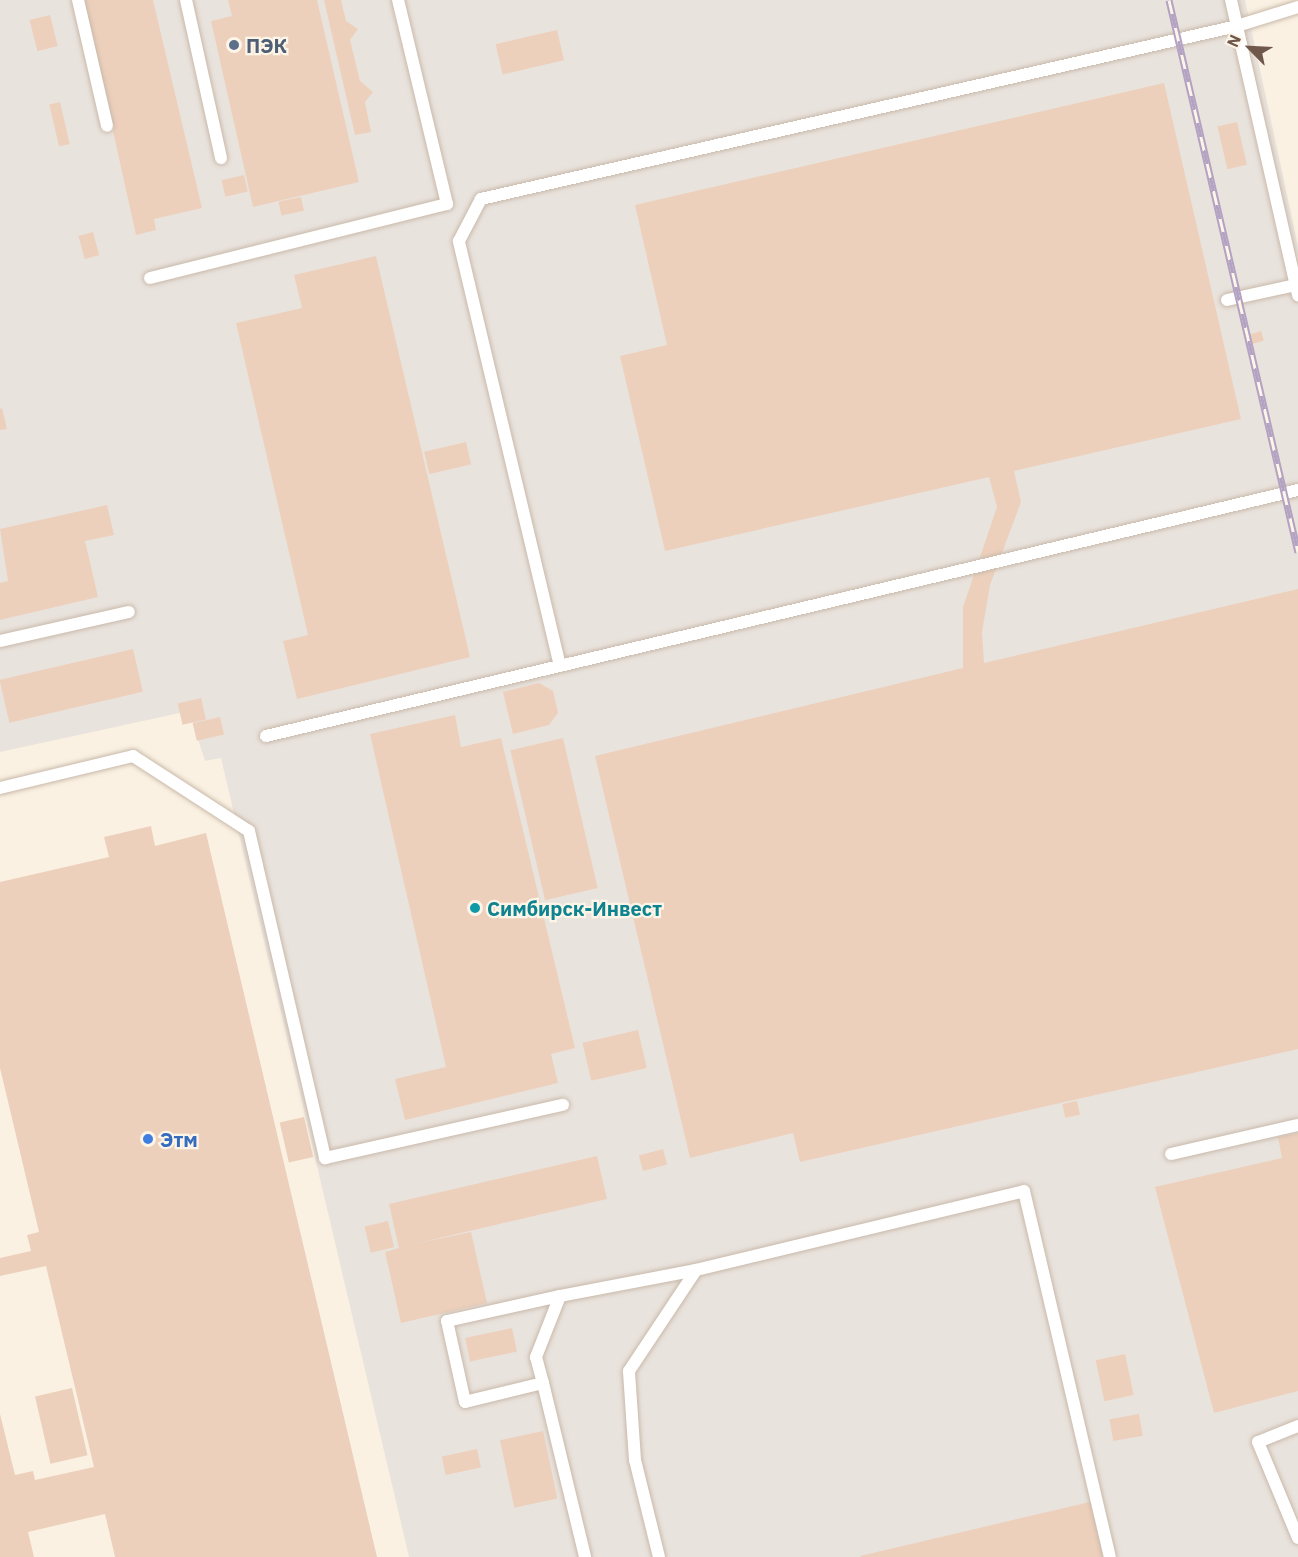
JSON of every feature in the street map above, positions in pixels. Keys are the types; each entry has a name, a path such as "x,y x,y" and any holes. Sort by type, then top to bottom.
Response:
{"lane":[{"path":"78,0 107,126"},
{"path":"186,0 221,158"},
{"path":"150,279 447,204 398,0"},
{"path":"1227,300 1297,290 1231,0"},
{"path":"560,666 459,241 481,199 1237,26 1298,7"},
{"path":"266,736 1298,490"},
{"path":"0,641 129,612"},
{"path":"0,788 133,756 249,831 326,1158 563,1105"},
{"path":"1171,1154 1298,1125"},
{"path":"543,1383 465,1402 447,1321 560,1296 696,1270 1024,1191 1110,1557"},
{"path":"659,1557 635,1460 629,1371 696,1270"},
{"path":"560,1296 536,1357 585,1557"},
{"path":"1298,1426 1258,1442 1298,1538"}],"shaded area":[{"path":"0,0 1245,0 1298,246 1298,1557 409,1557 221,758 205,761 189,711 0,752"}],"building":[{"path":"84,0 153,0 202,208 154,219 156,230 136,235"},
{"path":"228,0 317,0 359,182 253,207 211,21 232,16"},
{"path":"324,0 341,0 346,21 358,29 350,40 360,81 373,92 365,102 371,132 355,135"},
{"path":"50,15 58,46 37,51 30,20"},
{"path":"557,30 564,60 503,74 496,44"},
{"path":"1164,83 1241,419 1014,471 1021,502 990,585 982,632 984,663 1298,589 1298,1049 800,1162 793,1133 690,1158 595,756 963,668 963,607 997,507 989,477 665,551 620,356 667,345 635,205"},
{"path":"60,102 70,144 59,146 49,104"},
{"path":"1237,122 1247,165 1227,169 1218,126"},
{"path":"244,175 248,192 225,197 222,180"},
{"path":"301,197 304,211 281,215 279,202"},
{"path":"93,232 99,255 85,259 79,236"},
{"path":"376,256 470,657 297,699 283,641 308,635 236,323 302,308 294,275"},
{"path":"1261,331 1264,341 1252,344 1250,335"},
{"path":"2,408 7,429 0,430 0,409"},
{"path":"466,442 471,464 429,474 424,452"},
{"path":"107,505 114,535 85,541 98,597 0,620 0,583 8,581 0,529"},
{"path":"133,649 143,692 9,723 0,680"},
{"path":"539,683 553,691 558,713 549,725 513,734 503,692"},
{"path":"201,698 206,719 183,725 178,703"},
{"name":"Симбирск-Инвест","path":"455,715 461,747 501,738 575,1048 551,1054 558,1083 405,1120 395,1079 446,1067 370,734"},
{"path":"220,717 224,735 197,741 193,723"},
{"path":"563,738 598,888 545,900 510,750"},
{"name":"Этм","path":"151,826 155,846 206,833 377,1557 115,1557 105,1514 28,1532 34,1557 0,1557 0,1414 15,1475 33,1471 35,1480 94,1467 46,1266 0,1276 0,1258 31,1251 27,1235 39,1232 0,1068 0,882 109,857 104,837"},
{"path":"638,1030 647,1068 591,1081 582,1043"},
{"path":"1077,1101 1080,1115 1065,1118 1062,1104"},
{"path":"304,1117 313,1157 289,1163 280,1123"},
{"path":"1298,1133 1298,1391 1214,1413 1155,1187 1282,1158 1278,1137"},
{"path":"663,1149 667,1164 643,1171 639,1155"},
{"path":"597,1156 607,1199 414,1244 471,1232 487,1303 401,1323 385,1252 399,1248 389,1204"},
{"path":"388,1221 394,1247 371,1253 365,1226"},
{"path":"512,1328 517,1351 470,1361 465,1338"},
{"path":"1125,1354 1134,1395 1104,1401 1096,1360"},
{"path":"72,1388 88,1455 50,1464 35,1397"},
{"path":"1139,1414 1143,1436 1113,1441 1109,1419"},
{"path":"543,1431 557,1498 514,1508 500,1440"},
{"path":"477,1449 481,1468 446,1475 442,1456"},
{"path":"1094,1501 1106,1557 860,1556"}],"railway":[{"path":"1169,0 1298,552"}],"place":[{"name":"ПЭК","path":"234,45"},
{"name":"Симбирск-Инвест","path":"475,908"},
{"name":"Этм","path":"148,1139"}]}
